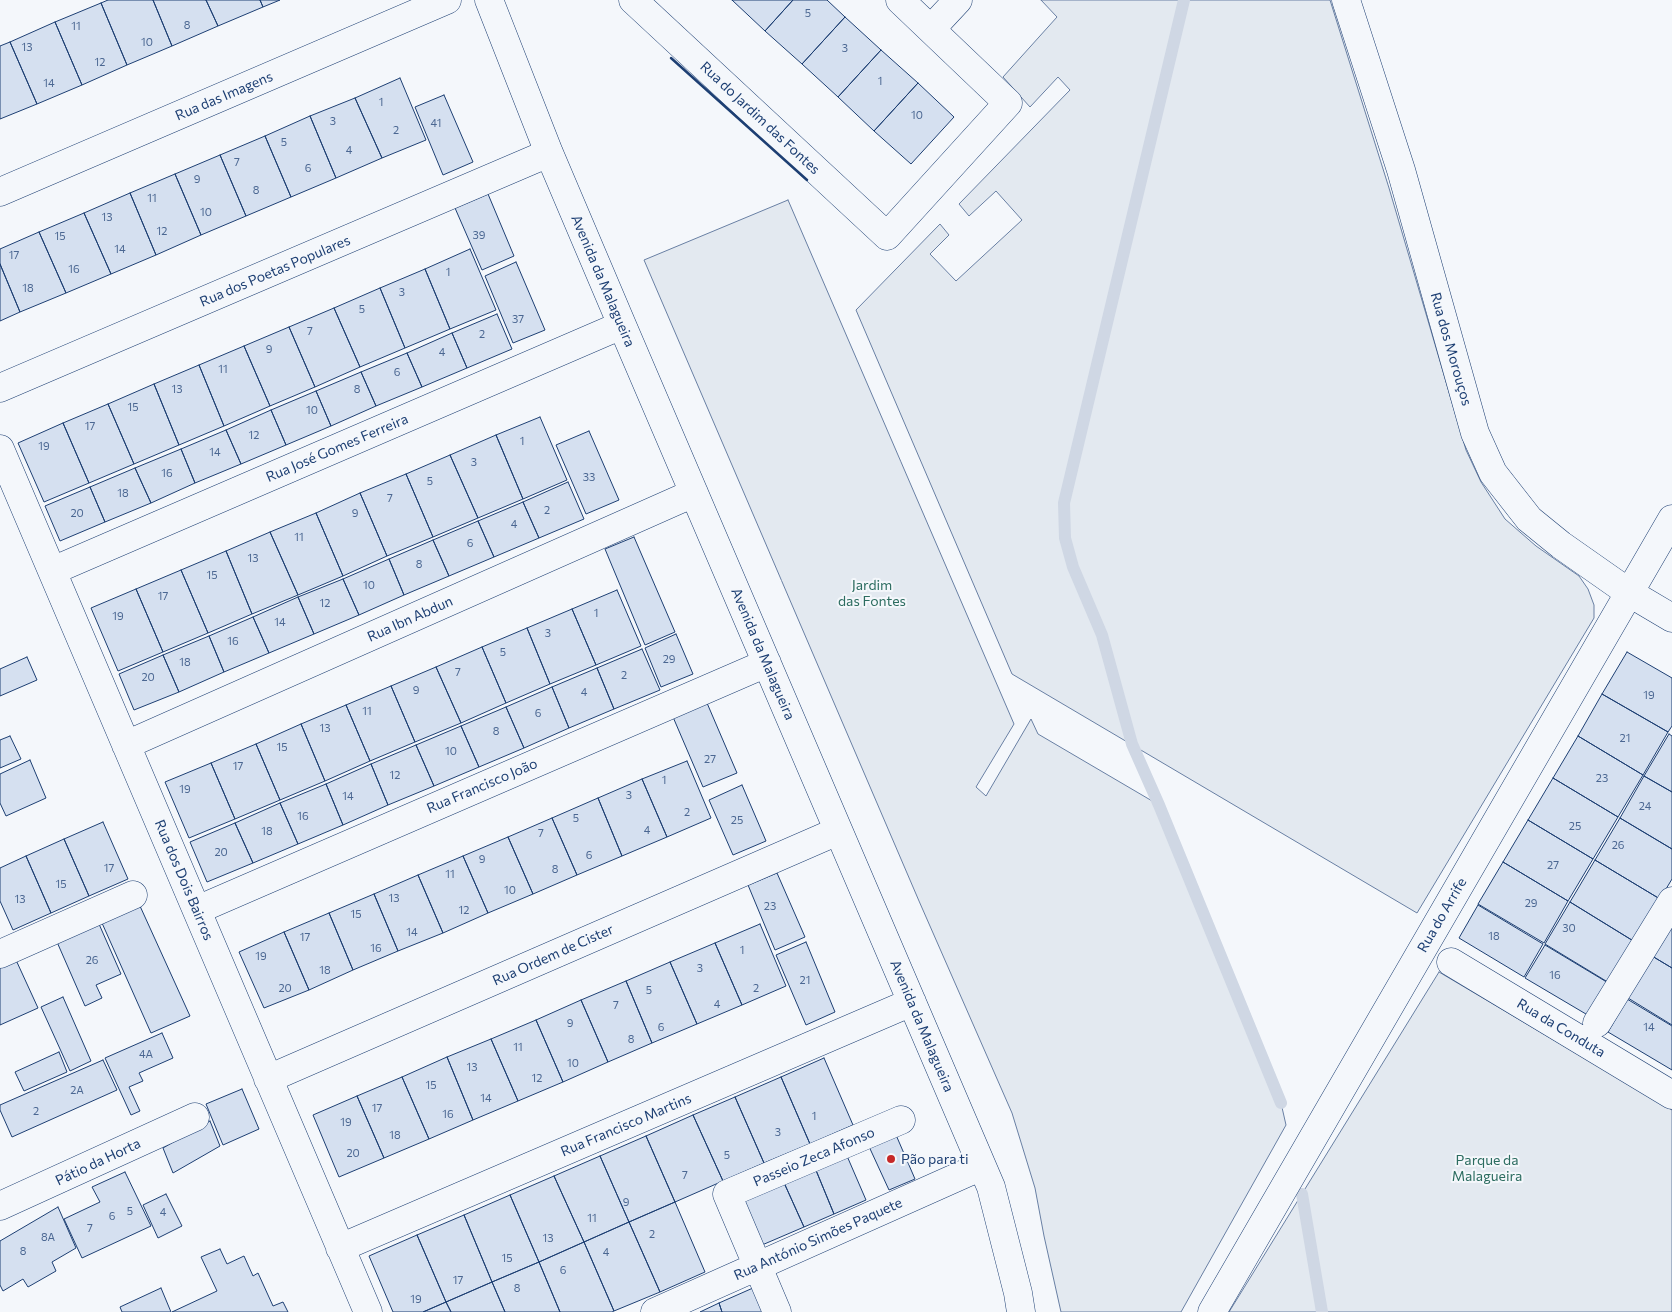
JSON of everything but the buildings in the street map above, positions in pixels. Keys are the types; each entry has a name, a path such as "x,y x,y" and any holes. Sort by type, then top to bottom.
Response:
{"street":[{"name":"Rua das Imagens","path":"0,192 447,0"},
{"name":"Avenida da Malagueira","path":"489,0 549,153 991,1187 1022,1306"},
{"name":"Rua do Jardim das Fontes","path":"632,0 887,236 1008,103 931,29"},
{"path":"900,0 931,29 958,0"},
{"name":"Rua dos Morouços","path":"1346,0 1401,170 1475,433 1493,473 1529,519 1561,545 1628,592 1672,618"},
{"name":"Rua dos Poetas Populares","path":"0,388 549,153"},
{"name":"Rua José Gomes Ferreira","path":"52,571 622,325"},
{"name":"Rua dos Dois Bairros","path":"0,449 368,1312"},
{"name":"Rua Ibn Abdun","path":"126,745 694,493"},
{"name":"Rua do Arrife","path":"1212,1312 1672,519"},
{"name":"Rua Francisco João","path":"197,910 767,663"},
{"name":"Rua Ordem de Cister","path":"268,1079 838,830"},
{"path":"0,954 133,895"},
{"path":"1597,1023 1672,901"},
{"name":"Rua da Conduta","path":"1451,962 1672,1095"},
{"name":"Rua Francisco Martins","path":"340,1248 912,1002"},
{"name":"Pátio da Horta","path":"0,1206 195,1117"},
{"name":"Passeio Zeca Afonso","path":"758,1266 727,1194 902,1120"},
{"name":"Rua António Simões Paquete","path":"655,1312 982,1166"},
{"path":"758,1266 778,1312"}],"green space":[{"path":"1041,0 1330,0 1389,188 1466,450 1481,482 1505,519 1536,546 1579,576 1588,589 1594,605 1594,618 1417,913 1012,674 856,310 940,224 949,235 930,254 956,281 1022,220 996,191 969,216 959,204 1070,90 1058,77 1030,107 1003,77 1057,17"},
{"name":"Jardim das Fontes","path":"788,200 1014,724 976,787 986,796 1031,719 1038,734 1159,805 1281,1103 1286,1125 1181,1312 1061,1312 1035,1188 1012,1113 644,260"},
{"name":"Parque da Malagueira","path":"1439,972 1672,1110 1672,1312 1229,1312"}],"waterway":[{"path":"1184,0 1064,503 1065,538 1073,567 1102,635 1132,744 1159,805 1281,1103"},
{"path":"1302,1194 1322,1312"}],"wall":[{"path":"671,58 807,180"}],"place":[{"name":"Pão para ti","path":"891,1159"}]}
